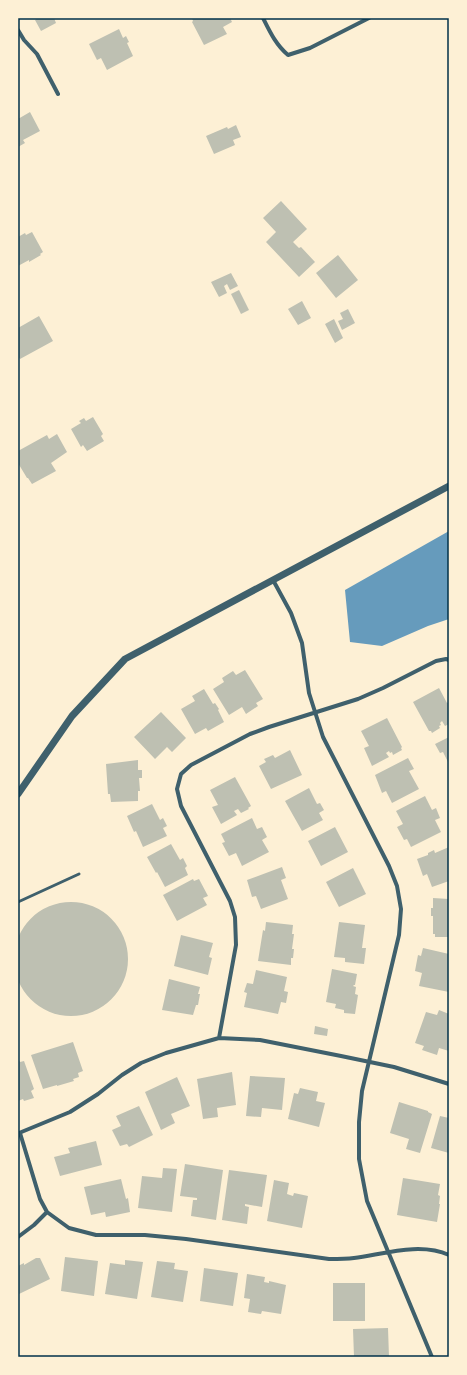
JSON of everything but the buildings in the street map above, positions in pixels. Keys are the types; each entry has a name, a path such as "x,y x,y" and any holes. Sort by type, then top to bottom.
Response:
{"street":[{"path":"263,18 274,40 288,55 310,48 369,18"},
{"path":"18,30 24,40 37,54 58,94"},
{"path":"18,794 72,716 125,659 449,486"},
{"path":"273,580 291,613 302,643 309,693 323,737 389,866 397,886 401,909 399,935 362,1091 359,1122 359,1159 367,1202 432,1357"},
{"path":"219,1038 236,944 235,917 230,901 182,806 177,789 181,774 191,765 250,734 358,699 436,661 446,659 449,660"},
{"path":"449,1084 394,1067 260,1040 219,1038 166,1053 141,1063 70,1112 19,1133 40,1199 47,1212 69,1228 96,1235 145,1235 329,1259 352,1259 418,1249 449,1255"},
{"path":"18,1237 34,1225 47,1212"}],"lane":[{"path":"18,902 79,874"}],"water":[{"path":"449,531 449,619 428,626 382,646 350,642 345,590"}]}
